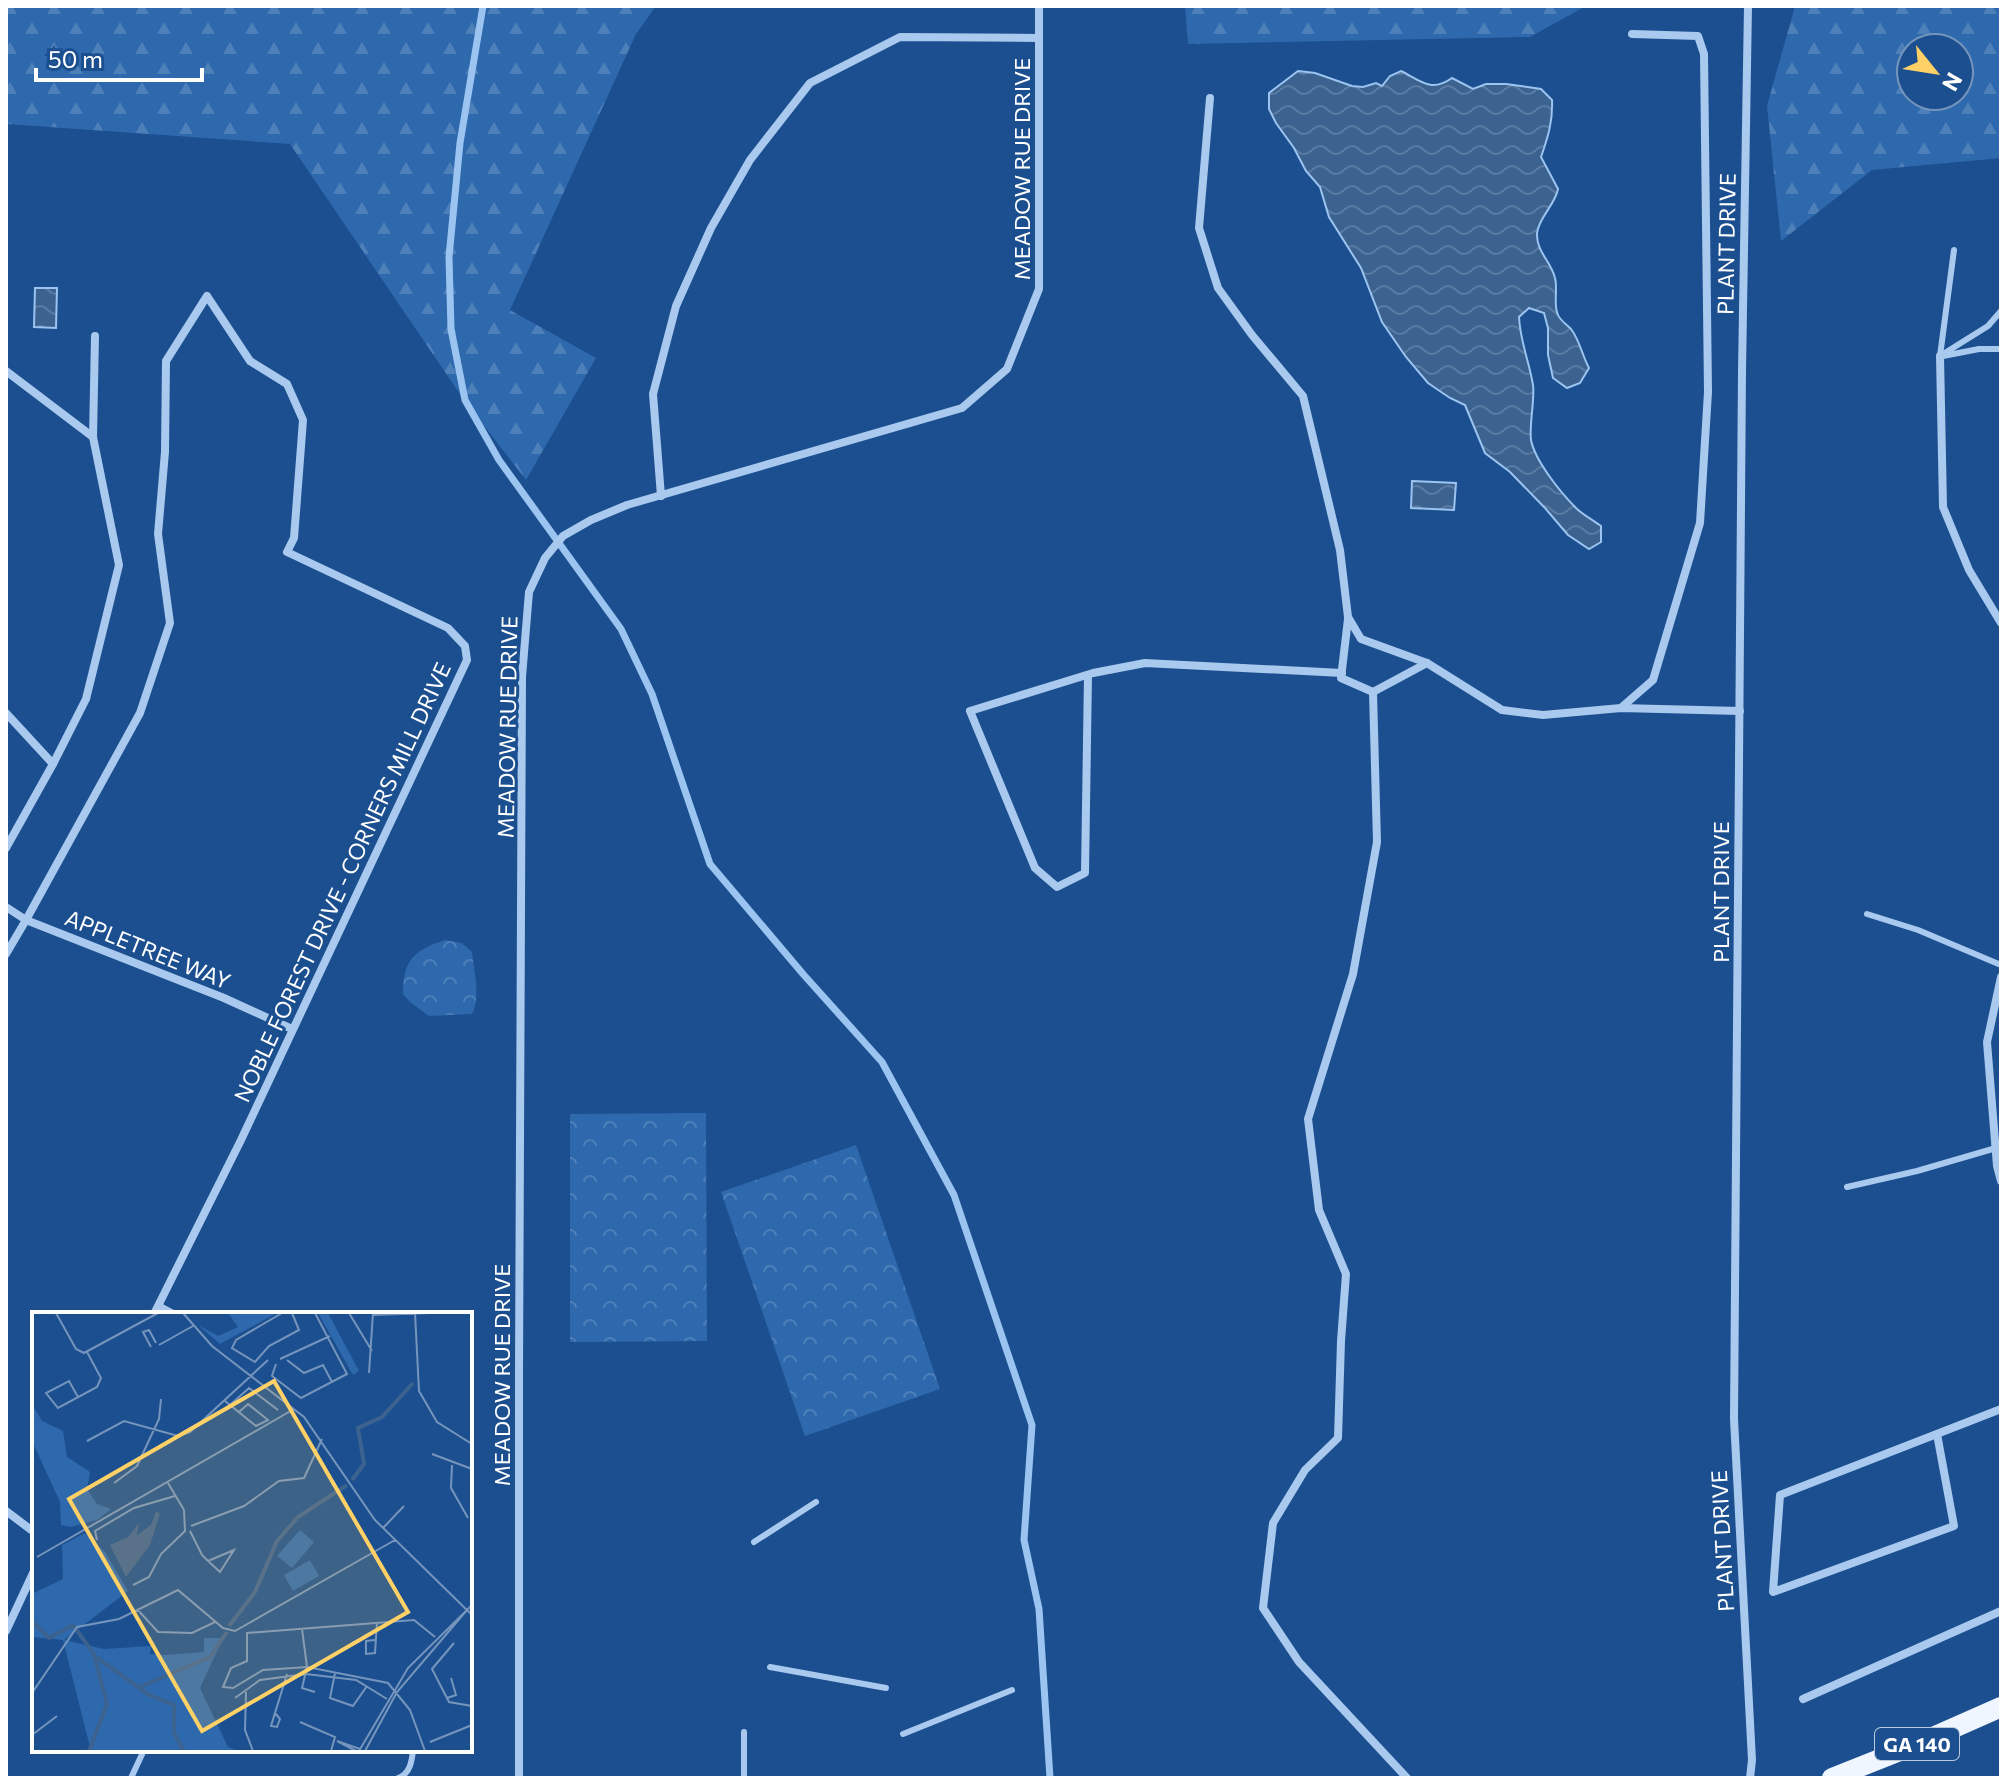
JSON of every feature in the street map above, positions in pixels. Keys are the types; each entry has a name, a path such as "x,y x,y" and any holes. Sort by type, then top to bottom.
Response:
{"main road":[{"name":"GA 140","path":"1832,1778 2001,1707"}],"street":[{"name":"MEADOW RUE DRIVE","path":"519,1778 522,677 529,592 545,558 563,536 603,515 627,505 962,408 1007,369 1039,289 1039,6"},
{"name":"PLANT DRIVE","path":"1748,6 1734,1419 1752,1760 1750,1778"},
{"path":"1621,708 1653,680 1700,523 1708,392 1704,54 1698,36 1632,34"},
{"path":"661,496 653,394 676,306 711,228 750,160 810,83 900,37 1038,38"},
{"path":"1210,98 1199,228 1218,288 1303,396 1340,550 1348,617 1341,678 1373,692"},
{"name":"NOBLE FOREST DRIVE - CORNERS MILL DRIVE","path":"26,920 140,713 170,623 158,534 165,452 166,361 207,296 250,361 287,384 303,420 294,538 287,552 448,628 465,646 467,660 241,1140 156,1310"},
{"path":"6,848 86,699 119,565 93,437 95,336"},
{"path":"1940,356 1943,507 1969,570 2001,623"},
{"path":"6,371 93,437"},
{"path":"1348,617 1361,639 1427,663 1502,710 1543,715 1621,708 1740,711"},
{"path":"1088,675 1085,873 1057,887 1035,868 970,711 1088,675 1145,663 1342,673"},
{"path":"1373,692 1427,663"},
{"path":"1373,692 1377,842 1353,974 1308,1119 1319,1210 1346,1274 1338,1438 1305,1470 1273,1523 1263,1608 1299,1662 1407,1778"},
{"path":"6,713 53,764"},
{"name":"APPLETREE WAY","path":"6,907 26,920 224,998 292,1029"},
{"path":"6,954 26,920"},
{"path":"2001,977 1987,1042 1997,1166 2001,1181"},
{"path":"1937,1434 1954,1526 1773,1592 1780,1495 2001,1409"},
{"path":"6,1511 32,1530"},
{"path":"6,1631 32,1575"},
{"path":"1803,1699 2001,1611"}],"lane":[{"path":"1940,356 1954,250"},
{"path":"1940,356 1988,326 2001,311"},
{"path":"1940,356 1979,349 2001,349"},
{"path":"1867,914 1918,930 2001,965"},
{"path":"1847,1187 1996,1148"},
{"path":"754,1542 816,1502"},
{"path":"770,1667 886,1688"},
{"path":"903,1734 1012,1690"},
{"path":"744,1732 744,1778"},
{"path":"131,1778 143,1752"},
{"path":"398,1778 411,1764 413,1752"}],"green space":[{"path":"6,6 656,6 636,34 510,310 596,358 526,480 464,400 290,144 6,124"},
{"path":"1185,6 1586,6 1530,37 1188,44"},
{"path":"1795,6 2001,6 2001,158 1872,170 1781,241 1767,106"},
{"path":"445,940 462,943 472,952 476,992 472,1014 429,1016 403,994 405,973 412,958 425,948"},
{"path":"706,1113 707,1341 570,1342 570,1114"},
{"path":"856,1145 940,1389 805,1436 721,1192"}],"water":[{"path":"1298,71 1363,87 1376,83 1382,86 1390,76 1401,71 1432,85 1452,78 1473,89 1486,84 1506,84 1541,89 1552,100 1550,129 1541,157 1558,189 1538,227 1537,240 1555,278 1558,315 1574,334 1589,368 1580,383 1567,388 1553,378 1544,313 1529,308 1519,317 1533,385 1531,440 1543,467 1556,485 1579,511 1601,526 1601,542 1589,549 1568,535 1510,472 1485,453 1465,405 1428,383 1382,322 1361,268 1329,217 1320,187 1306,171 1269,109 1269,93"},
{"path":"35,288 57,288 56,328 34,327"},
{"path":"1412,481 1456,483 1454,510 1411,508"}],"waterway":[{"path":"483,6 460,143 449,257 451,329 465,400 499,460 621,629 652,694 710,864 882,1062 954,1195 1032,1425 1024,1540 1039,1609 1050,1778"}]}
